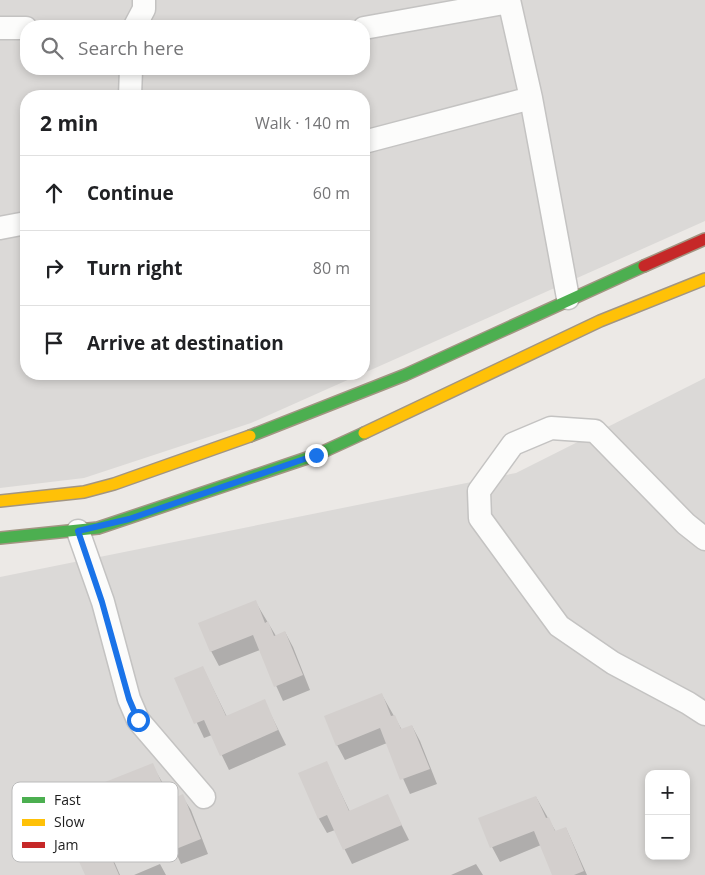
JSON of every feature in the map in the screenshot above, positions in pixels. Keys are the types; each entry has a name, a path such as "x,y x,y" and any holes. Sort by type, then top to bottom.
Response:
{"main road":[{"path":"0,502 86,496 114,484 303,417 405,374 568,298 705,239"},
{"path":"0,538 90,526 316,455 600,322 705,279"}],"street":[{"path":"138,20 144,9 144,0"},
{"path":"370,27 509,1 531,98 568,298"},
{"path":"0,28 20,28"},
{"path":"130,90 131,75"},
{"path":"370,140 531,98"},
{"path":"0,228 20,224"},
{"path":"705,539 686,524 595,431 551,428 513,444 479,491 480,518 559,626 613,663 705,714"},
{"path":"90,526 105,611 129,699 138,720 204,797"}],"shaded area":[{"path":"0,0 705,0 705,221 370,370 370,90 20,90 20,380 348,380 251,423 84,478 0,488"},
{"path":"705,378 705,875 0,875 0,577 516,473"}],"building":[{"path":"256,600 265,623 268,621 274,636 285,631 303,675 274,687 253,635 210,652 198,623"},
{"path":"203,666 226,716 265,699 278,730 220,756 204,720 194,724 174,678"},
{"path":"382,693 391,716 395,715 401,729 412,725 430,769 400,780 380,728 336,746 324,716"},
{"path":"327,761 349,811 388,794 402,825 343,850 327,815 318,819 298,773"},
{"path":"153,763 161,782 105,782"},
{"path":"183,794 201,839 178,848 178,796"},
{"path":"536,796 546,818 549,817 555,831 566,827 584,871 574,875 552,875 534,831 490,848 478,818"},
{"path":"79,862 113,862 119,875 85,875"}],"traffic: fast":[{"path":"250,436 405,375 644,266"},
{"path":"0,538 98,528 316,455 364,433"}],"traffic: slow":[{"path":"364,433 600,321 705,279"},
{"path":"0,501 84,492 114,484 250,436"}],"traffic: jam":[{"path":"644,266 705,239"}],"route":[{"path":"138,720 129,699 124,674 78,531 98,528 129,519 316,455"}]}
